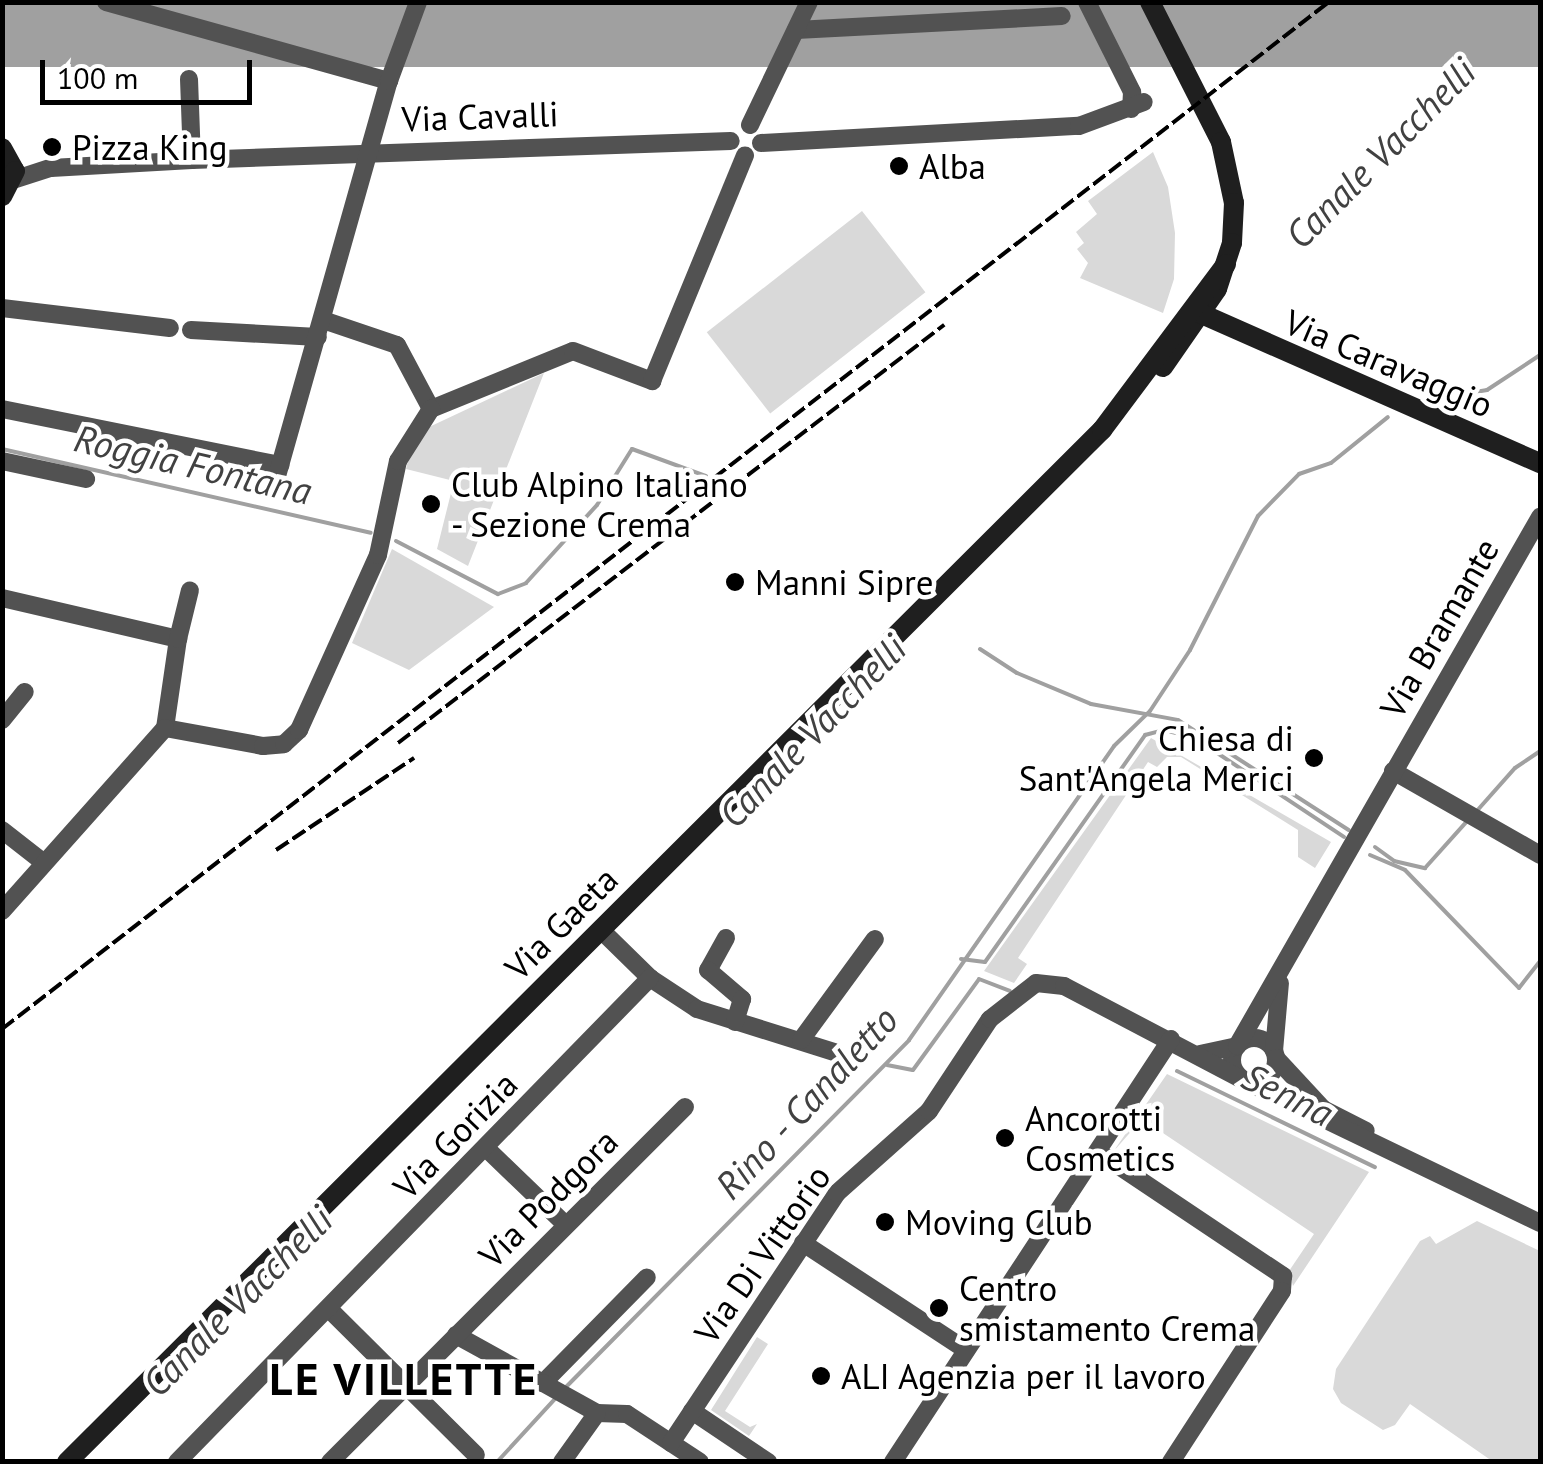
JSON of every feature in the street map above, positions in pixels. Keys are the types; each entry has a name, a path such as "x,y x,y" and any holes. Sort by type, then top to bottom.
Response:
{"main road":[{"path":"1150,2 1226,158 1234,202 1226,264 1202,315"},
{"path":"5,150 6,188"},
{"name":"Via Caravaggio","path":"1202,315 1540,462"},
{"name":"Via Gaeta","path":"1102,430 1202,315"},
{"name":"Via Gaeta","path":"67,1462 607,936 1102,430 1202,315"}],"street":[{"path":"106,2 389,81"},
{"path":"2,409 279,470 389,81 418,2"},
{"path":"750,126 810,2"},
{"path":"166,728 263,746 292,738 380,548 398,460 431,409 573,351 652,382 746,155 762,143 1079,126 1138,105 1087,2"},
{"path":"796,30 1062,16"},
{"path":"189,79 192,160"},
{"path":"746,155 731,140 737,128 750,126"},
{"path":"750,126 762,143"},
{"name":"Via Cavalli","path":"6,188 51,168 731,140"},
{"name":"Via Cavalli","path":"5,150 51,168"},
{"path":"2,308 170,328"},
{"path":"190,330 320,328 397,345 431,409"},
{"path":"2,461 86,479"},
{"name":"Via Bramante","path":"1237,1046 1540,518"},
{"path":"2,911 166,728 178,639 190,590"},
{"path":"2,598 178,639"},
{"path":"2,720 25,692"},
{"name":"Via Bramante","path":"1393,771 1540,855"},
{"path":"2,830 43,862"},
{"path":"607,936 646,974 697,1009 834,1052"},
{"path":"726,938 708,970 742,999 735,1022"},
{"path":"802,1040 875,939"},
{"name":"Via Bramante","path":"1275,1055 1272,1026 1286,958"},
{"name":"Via Gorizia","path":"177,1462 488,1150 646,974"},
{"name":"Via Di Vittorio","path":"671,1443 837,1193 929,1111 990,1019 1036,983 1064,986 1172,1039 1359,1141 1412,1161"},
{"path":"1200,1054 1258,1038 1323,1109 1412,1161 1540,1223"},
{"path":"893,1462 1172,1039"},
{"path":"1237,1046 1232,1060 1244,1080 1268,1078 1275,1055"},
{"name":"Via Podgora","path":"330,1462 684,1107"},
{"path":"488,1150 566,1225"},
{"path":"1098,1152 1279,1272 1284,1282 1171,1462"},
{"path":"803,1244 966,1350"},
{"path":"543,1383 647,1277"},
{"path":"329,1309 476,1455"},
{"path":"456,1335 598,1414"},
{"path":"562,1462 598,1414 616,1409 700,1462"},
{"path":"692,1411 768,1462"}],"shaded area":[{"path":"2,3 1540,3 1540,67 2,67"},
{"path":"369,3 390,3 393,10 374,66 356,61 363,39 351,11"},
{"path":"340,15 351,41 347,58 306,47 311,28"},
{"path":"1153,152 1168,187 1175,233 1174,279 1163,313 1080,278 1088,263 1077,249 1084,243 1076,232 1097,214 1088,201"},
{"path":"862,211 925,292 770,413 707,332"},
{"path":"544,373 468,566 437,549 454,481 406,469 411,448 427,428"},
{"path":"392,549 494,607 409,670 352,643"},
{"path":"1151,738 1331,842 1315,868 1298,857 1298,830 1181,757 1167,757 1157,767 1148,762 1018,958 1027,964 1014,983 984,971"},
{"path":"1167,1074 1369,1172 1293,1286 1289,1271 1314,1234 1142,1119 1113,1152"},
{"path":"1477,1221 1540,1251 1540,1461 1492,1461 1410,1404 1395,1425 1383,1430 1341,1403 1333,1389 1336,1369 1420,1241 1430,1236 1436,1244"},
{"path":"757,1337 768,1344 725,1411 750,1427 757,1424 749,1436 711,1410"}],"waterway":[{"path":"1428,400 1487,390 1540,355"},
{"name":"Rino - Canaletto","path":"565,1388 909,1040 1114,746 1150,711 1190,650 1258,516 1299,474 1331,463 1388,417"},
{"name":"Roggia Fontana","path":"2,449 371,533"},
{"name":"Roggia Fontana","path":"396,541 498,594 526,583 597,505 632,449 706,476"},
{"path":"980,649 1017,673 1091,704 1178,720 1349,830"},
{"path":"961,959 985,962 1145,735 1164,730 1193,737 1344,837"},
{"path":"1475,813 1515,768 1540,751"},
{"path":"1375,847 1394,861 1425,868 1468,820"},
{"path":"1370,855 1405,870 1519,988 1540,961"},
{"name":"Senna","path":"887,1065 913,1070 979,979 1010,991"},
{"name":"Senna","path":"1177,1071 1375,1167"},
{"name":"Rino - Canaletto","path":"497,1462 555,1399"}],"railway":[{"path":"2,1029 1329,2"},
{"path":"398,743 944,325"},
{"path":"276,850 414,758"}],"place":[{"name":"Pizza King","path":"52,147"},
{"name":"Alba","path":"899,166"},
{"name":"Club Alpino Italiano - Sezione Crema","path":"431,504"},
{"name":"Manni Sipre","path":"735,582"},
{"name":"Chiesa di Sant'Angela Merici","path":"1314,758"},
{"name":"Ancorotti Cosmetics","path":"1005,1138"},
{"name":"Moving Club","path":"885,1222"},
{"name":"Centro smistamento Crema","path":"939,1308"},
{"name":"ALI Agenzia per il lavoro","path":"821,1376"}],"district":[{"name":"LE VILLETTE","path":"404,1379"}],"water label":[{"name":"Canale Vacchelli","path":"1380,153"},
{"name":"Canale Vacchelli","path":"812,731"},
{"name":"Canale Vacchelli","path":"237,1301"}]}
